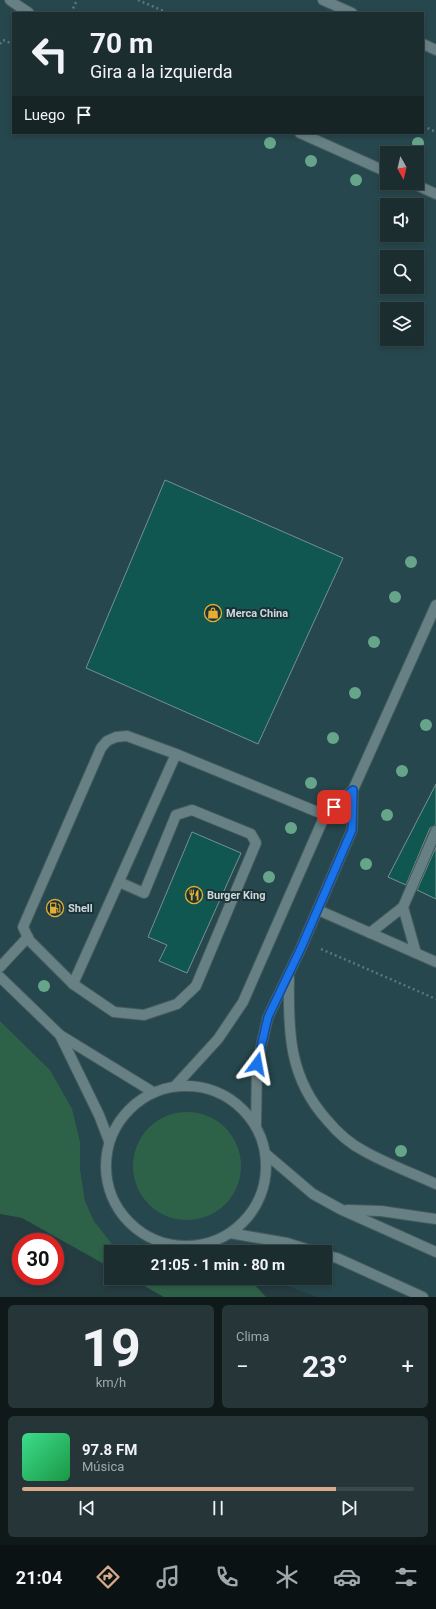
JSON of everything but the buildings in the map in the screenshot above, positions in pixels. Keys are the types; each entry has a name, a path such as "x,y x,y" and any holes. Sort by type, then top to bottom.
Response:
{"street":[{"path":"10,0 27,12"},
{"path":"323,0 350,12"},
{"path":"424,44 436,50"},
{"path":"302,134 380,169"},
{"path":"424,188 436,194"},
{"path":"256,1126 257,1064 268,1017 304,942 352,830 353,790 436,605"},
{"path":"119,882 144,893 176,815 192,810 251,834 256,843 196,986 177,1004 144,1015 114,1012 73,984 28,937 23,927 98,755 107,741 116,737 127,736 176,754 325,815"},
{"path":"73,984 176,754"},
{"path":"176,1086 218,1039 243,1002 325,815 353,790"},
{"path":"370,933 403,908 436,831"},
{"path":"403,908 416,953"},
{"path":"318,910 436,962"},
{"path":"0,967 28,937"},
{"path":"289,975 288,1008 292,1048 300,1080 315,1107 337,1132 363,1151 436,1184"},
{"path":"0,977 60,1035 153,1092"},
{"path":"60,1035 99,1115 109,1141"},
{"path":"176,1086 200,1086 223,1094 242,1107 256,1126 263,1140 266,1154 266,1177 260,1199 247,1218 230,1233 207,1244 183,1246 158,1242 137,1230 120,1212 109,1190 105,1166 109,1141 119,1121 134,1104 153,1092 176,1086"},
{"path":"266,1154 313,1194 342,1210 436,1252"},
{"path":"342,1210 381,1210 436,1219"},
{"path":"230,1233 293,1245"},
{"path":"332,1257 423,1297"}],"path":[{"path":"71,12 77,0"},
{"path":"138,0 166,12"},
{"path":"0,44 3,40 12,44"},
{"path":"424,126 436,132"},
{"path":"304,942 436,999"}],"shaded area":[{"path":"0,0 436,0 436,1297 317,1297 285,1285 332,1285 332,1245 113,1245 94,1221 85,1201 80,1169 80,1142 50,1070 0,1021"}],"green space":[{"path":"0,1021 50,1070 72,1109 80,1142 80,1169 85,1201 94,1221 113,1245 104,1245 104,1264 64,1242 64,1233 49,1233 22,1218 0,1214"},
{"path":"187,1112 208,1116 225,1128 237,1145 241,1166 237,1187 225,1204 208,1216 187,1220 166,1216 149,1204 137,1187 133,1166 137,1145 149,1128 166,1116"},
{"path":"143,1285 255,1285 266,1297 164,1297"}],"place":[{"name":"Merca China","path":"213,613"},
{"name":"Burger King","path":"194,895"},
{"name":"Shell","path":"55,908"}],"route":[{"path":"257,1064 268,1017 289,975 352,830 353,790 334,807"}]}
